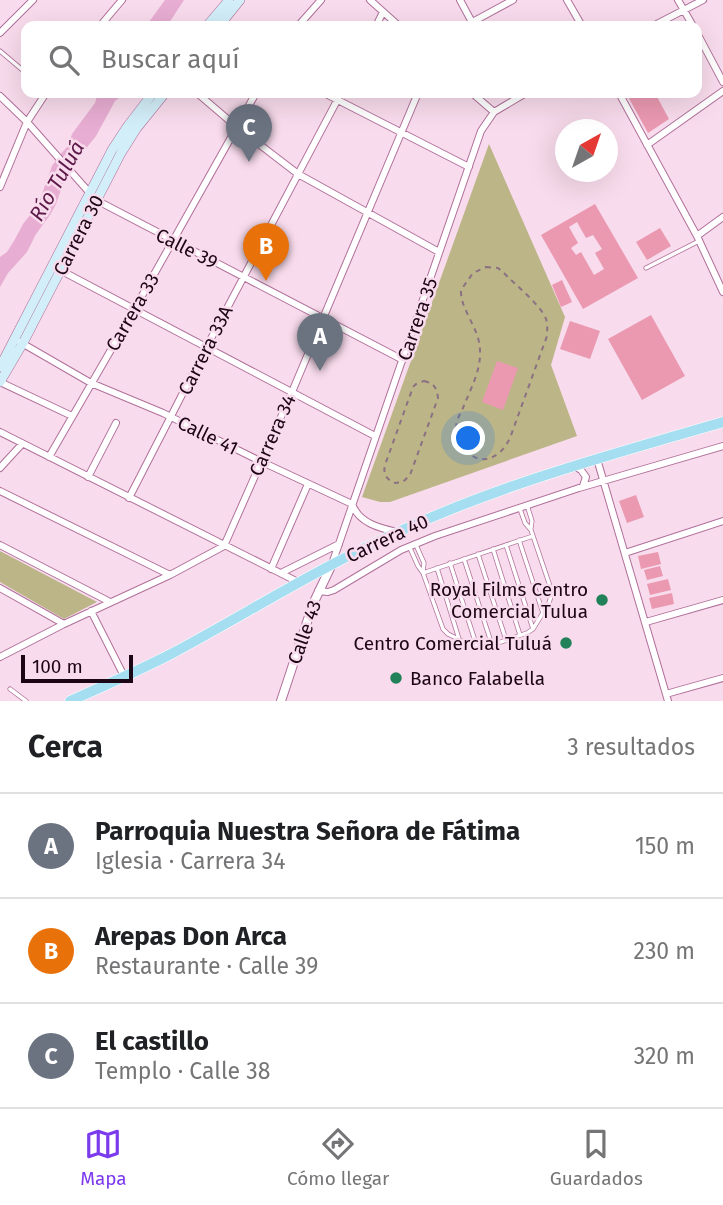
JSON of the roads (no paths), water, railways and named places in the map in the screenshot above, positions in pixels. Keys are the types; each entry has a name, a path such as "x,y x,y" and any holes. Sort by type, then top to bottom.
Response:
{"main road":[{"path":"211,21 229,0"},
{"path":"223,21 240,0"},
{"name":"Carrera 30","path":"0,382 93,197 120,137 149,98"},
{"name":"Carrera 30","path":"93,197 125,146 161,98"},
{"name":"Carrera 30","path":"0,366 19,341"},
{"name":"Carrera 40","path":"69,701 169,655 332,564 448,510 574,466 723,422"}],"street":[{"path":"0,33 33,0"},
{"path":"104,21 122,0"},
{"path":"302,21 321,0"},
{"path":"370,0 393,21"},
{"path":"460,0 468,21"},
{"path":"477,21 513,0"},
{"path":"567,0 579,21"},
{"path":"678,0 690,21"},
{"path":"662,21 703,0"},
{"path":"378,21 383,12"},
{"path":"702,42 723,82"},
{"path":"647,145 723,91"},
{"name":"Calle 39","path":"0,96 27,122 93,197 403,360"},
{"path":"0,187 27,122 43,98"},
{"path":"203,98 298,174 439,252"},
{"name":"Carrera 33","path":"48,457 253,98"},
{"name":"Carrera 33A","path":"129,498 338,98"},
{"path":"342,98 401,133 469,167"},
{"name":"Carrera 34","path":"224,546 416,98"},
{"path":"478,98 494,112"},
{"name":"Carrera 35","path":"332,564 481,131 494,112 510,98"},
{"path":"622,98 698,238 723,292"},
{"path":"698,238 723,217"},
{"path":"56,268 375,436"},
{"name":"Calle 41","path":"19,341 91,383 170,417 352,505 362,519 397,532"},
{"path":"0,382 72,416"},
{"path":"88,477 116,424"},
{"path":"0,432 298,582"},
{"path":"0,468 22,444"},
{"name":"Carrera 40","path":"318,591 334,590 412,545 583,486 723,446"},
{"path":"597,459 667,698 723,678"},
{"path":"574,466 586,477 583,486"},
{"path":"271,569 308,484"},
{"path":"0,492 170,575"},
{"path":"625,553 723,521"},
{"path":"281,573 339,544"},
{"path":"0,545 110,602"},
{"path":"0,657 224,546"},
{"name":"Calle 43","path":"281,701 318,591 332,564"},
{"path":"0,588 64,624"},
{"path":"646,622 723,600"},
{"path":"91,611 124,676"},
{"path":"0,647 9,652"}],"lane":[{"path":"0,51 21,69"},
{"path":"646,268 698,238"},
{"path":"412,545 440,624 448,634 477,648 483,648 527,633 533,629 549,603 551,589 532,533 525,523 523,506"},
{"path":"423,573 506,545 532,533"},
{"path":"519,540 543,613"},
{"path":"506,545 533,629"},
{"path":"493,549 520,635"},
{"path":"478,554 506,640"},
{"path":"464,559 492,645"},
{"path":"450,564 477,648"},
{"path":"437,568 459,640"},
{"path":"9,689 26,701"}],"water":[{"path":"165,0 184,0 170,21 150,21"},
{"name":"Río Tuluá","path":"96,98 119,98 96,136 66,175 56,204 27,252 8,273 0,287 0,257 7,252 38,205 52,166"}],"place":[{"name":"El castillo","path":"249,162"},
{"name":"Arepas Don Arca","path":"266,281"},
{"name":"Parroquia Nuestra Señora de Fátima","path":"320,371"},
{"name":"Royal Films Centro Comercial Tulua","path":"602,600"},
{"name":"Centro Comercial Tuluá","path":"566,643"},
{"name":"Banco Falabella","path":"396,678"}]}
